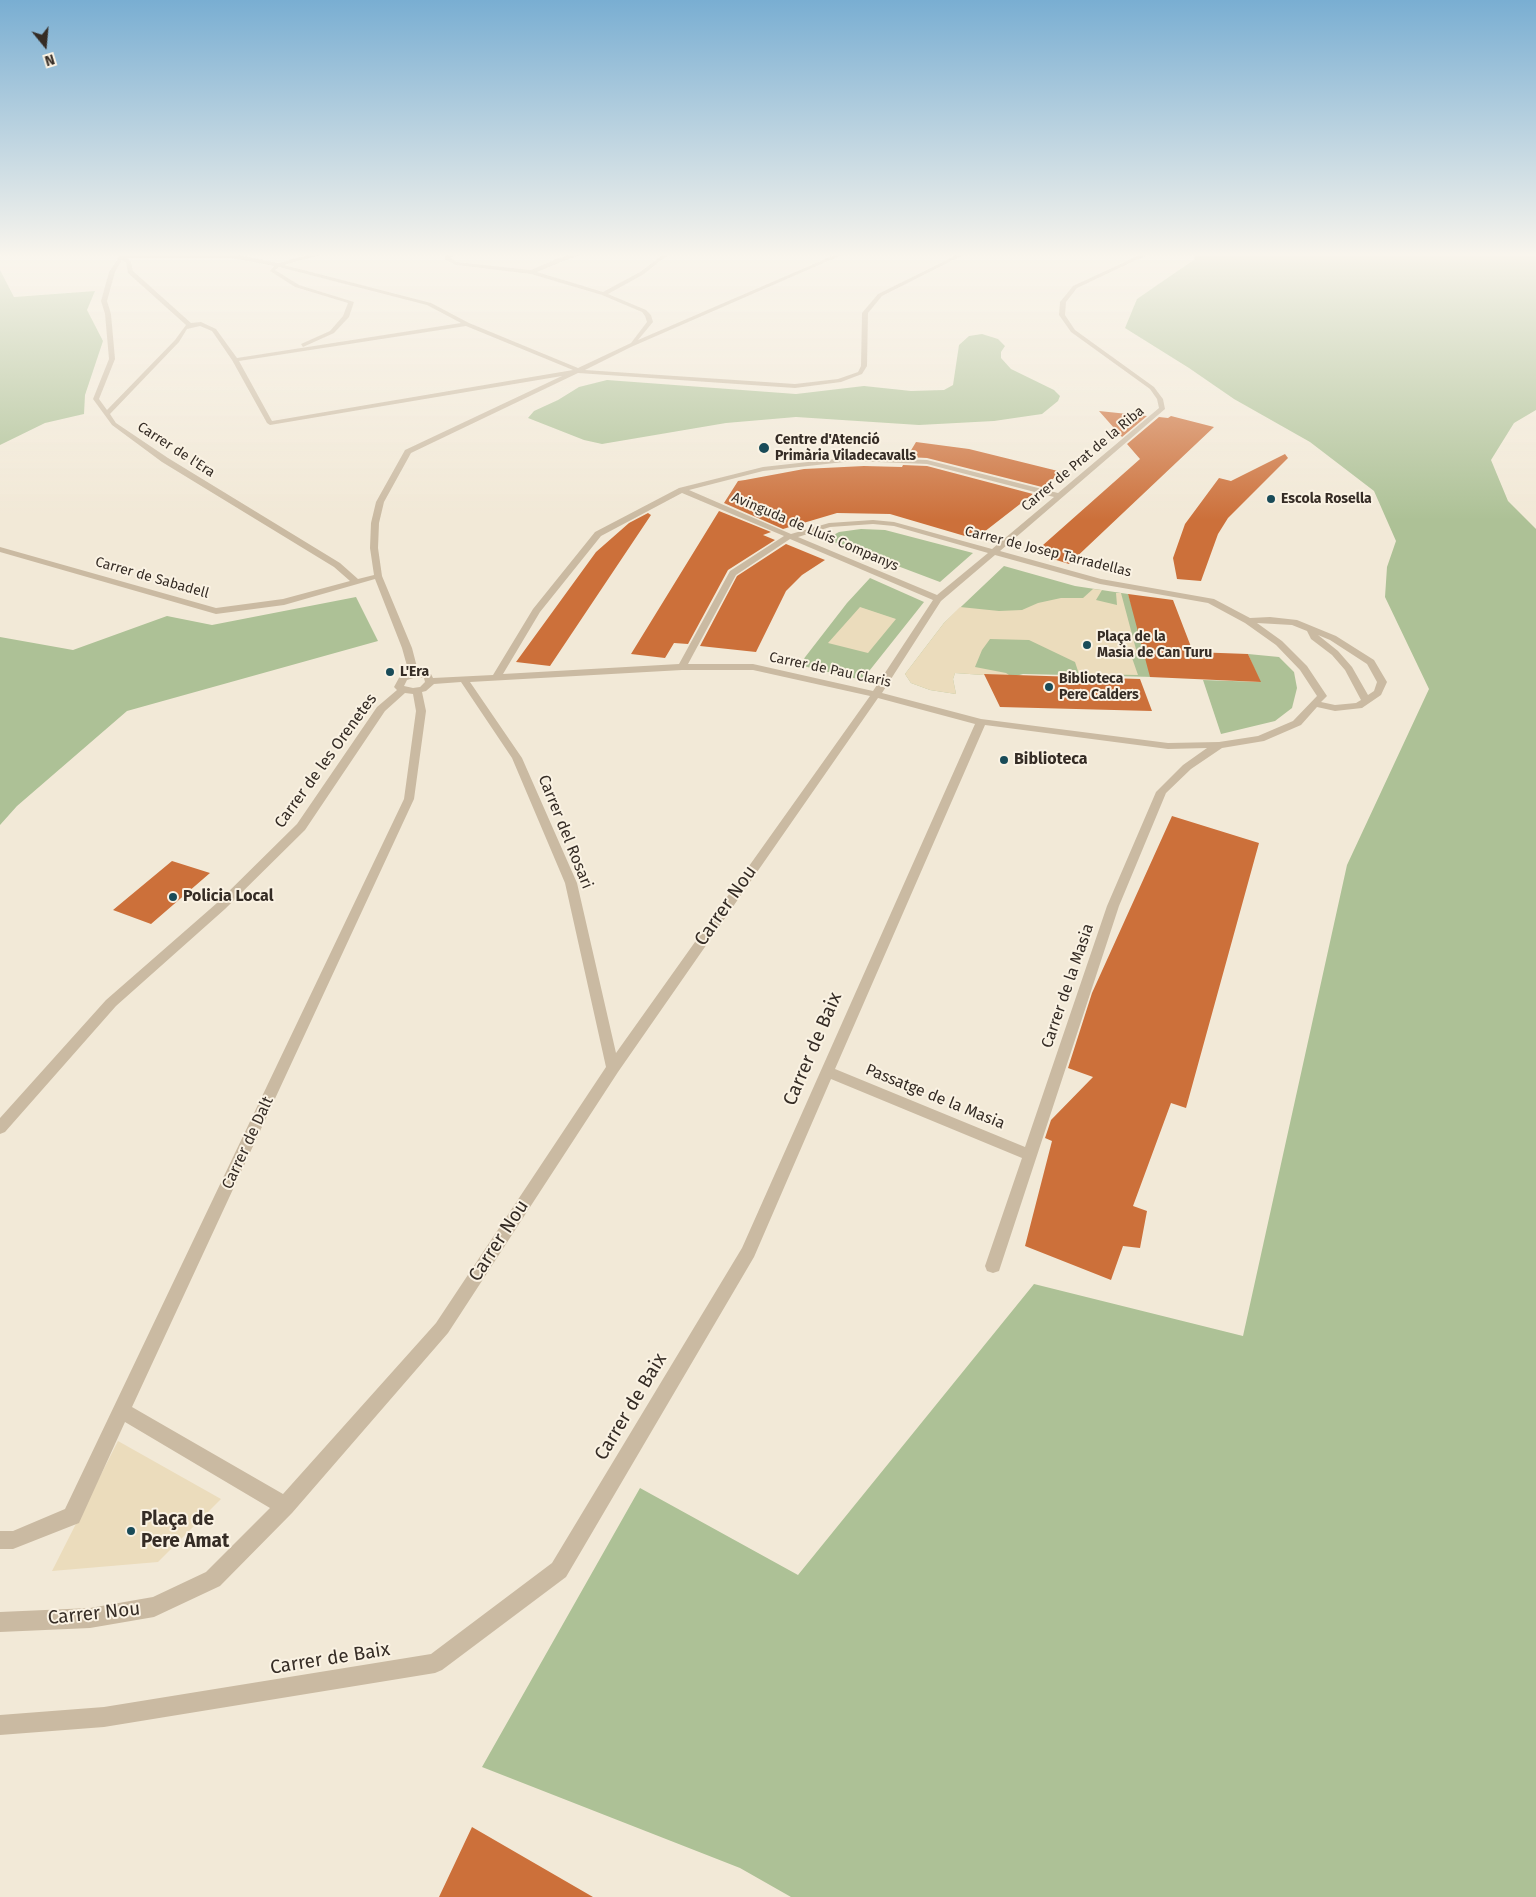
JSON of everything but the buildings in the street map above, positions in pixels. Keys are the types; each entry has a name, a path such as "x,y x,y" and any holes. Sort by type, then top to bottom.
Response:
{"street":[{"name":"Carrer de l'Era","path":"110,343 112,360 96,399 114,424 166,460 337,565 356,582"},
{"path":"107,414 177,343"},
{"path":"222,343 235,360 270,423 578,370 795,386 840,380 860,373 864,366 864,343"},
{"path":"287,352 308,343"},
{"path":"235,360 348,343"},
{"path":"512,343 578,370"},
{"path":"629,346 632,343"},
{"path":"403,690 417,691 426,688 431,681 428,676 414,675 408,648 378,576 374,548 375,523 380,502 408,452 637,343"},
{"name":"Carrer de Prat de la Riba","path":"876,694 938,599 1162,409 1160,399 1152,388 1089,343"},
{"path":"496,678 536,611 598,534 682,490 763,469 853,459 927,462 1059,496"},
{"name":"Avinguda de Lluís Companys","path":"682,490 788,537 938,599"},
{"name":"Carrer de Josep Tarradellas","path":"682,667 733,573 788,537 829,525 873,522 894,524 993,553 1100,581 1211,601 1248,621 1279,643 1304,668 1322,696 1314,704"},
{"name":"Carrer de Sabadell","path":"0,549 216,611 284,602 356,582"},
{"path":"356,582 378,576"},
{"path":"1219,745 1260,739 1297,723 1314,704 1348,708 1358,706 1378,693 1382,682 1371,662 1346,645 1310,628 1278,621 1248,621"},
{"path":"1310,628 1314,637 1335,653 1349,668 1367,701"},
{"name":"Carrer de Pau Claris","path":"431,681 682,667 752,667 876,694 981,722 1168,746 1219,745"},
{"name":"Carrer de les Orenetes","path":"0,1128 111,1003 221,906 301,827 381,709 403,690 399,686 400,681 414,675"},
{"name":"Carrer del Rosari","path":"465,680 517,758 571,883 613,1068"},
{"name":"Carrer de Dalt","path":"0,1540 14,1540 72,1516 409,799 422,711 417,691"},
{"name":"Carrer Nou","path":"0,1622 90,1618 154,1607 213,1579 285,1506 442,1328 613,1068 876,694"},
{"name":"Carrer de Baix","path":"0,1725 104,1717 434,1663 558,1570 748,1252 981,722"},
{"name":"Carrer de la Masia","path":"993,1266 1113,906 1161,792 1187,767 1219,745"},
{"name":"Passatge de la Masia","path":"826,1072 1030,1155"},
{"path":"123,1411 285,1506"}],"green space":[{"path":"0,343 102,343 85,395 84,414 45,423 0,445"},
{"path":"962,343 1002,343 1005,346 1001,352 1001,358 1011,369 1054,390 1060,396 1058,401 1042,414 994,421 919,425 796,417 726,423 602,444 584,440 528,418 534,411 558,400 579,387 607,380 796,394 864,386 911,391 944,390 953,385 959,345"},
{"path":"1148,343 1536,343 1536,410 1514,423 1491,460 1508,501 1536,529 1536,1897 791,1897 740,1868 482,1767 640,1488 798,1575 1034,1284 1243,1336 1347,865 1429,689 1385,597 1387,567 1396,541 1374,491 1310,442 1234,399"},
{"path":"861,529 885,530 973,553 940,582 826,539 839,532"},
{"name":"Plaça de la Masia de Can Turu","path":"1004,566 1075,586 1128,594 1155,677 1023,674 1012,677 955,673 953,679 956,694 930,690 911,683 905,674 944,623"},
{"path":"870,578 924,602 862,680 799,665 847,603"},
{"path":"356,597 378,641 127,711 17,806 0,825 0,637 73,650 167,616 212,625"},
{"path":"1248,654 1279,657 1294,672 1297,688 1292,708 1275,721 1221,734 1203,680 1260,682"}],"shaded area":[{"name":"Plaça de la Masia de Can Turu","path":"1093,589 1102,590 1096,600 1117,605 1116,593 1121,593 1137,653 1131,655 1138,675 1079,674 1075,662 1029,640 990,639 982,650 975,667 1006,673 1012,677 955,673 953,679 956,694 930,690 911,683 905,674 944,623 960,607 999,611 1022,610 1038,603 1061,598 1083,598"},
{"path":"860,607 896,619 868,653 828,643"},
{"name":"Plaça de Pere Amat","path":"118,1441 221,1499 158,1562 52,1571"}],"place":[{"name":"Centre d'Atenció Primària Viladecavalls","path":"764,448"},
{"name":"Escola Rosella","path":"1271,499"},
{"name":"Plaça de la Masia de Can Turu","path":"1087,645"},
{"name":"L'Era","path":"390,672"},
{"name":"Biblioteca Pere Calders","path":"1049,687"},
{"name":"Biblioteca","path":"1004,760"},
{"name":"Policia Local","path":"173,897"},
{"name":"Plaça de Pere Amat","path":"131,1531"}]}
